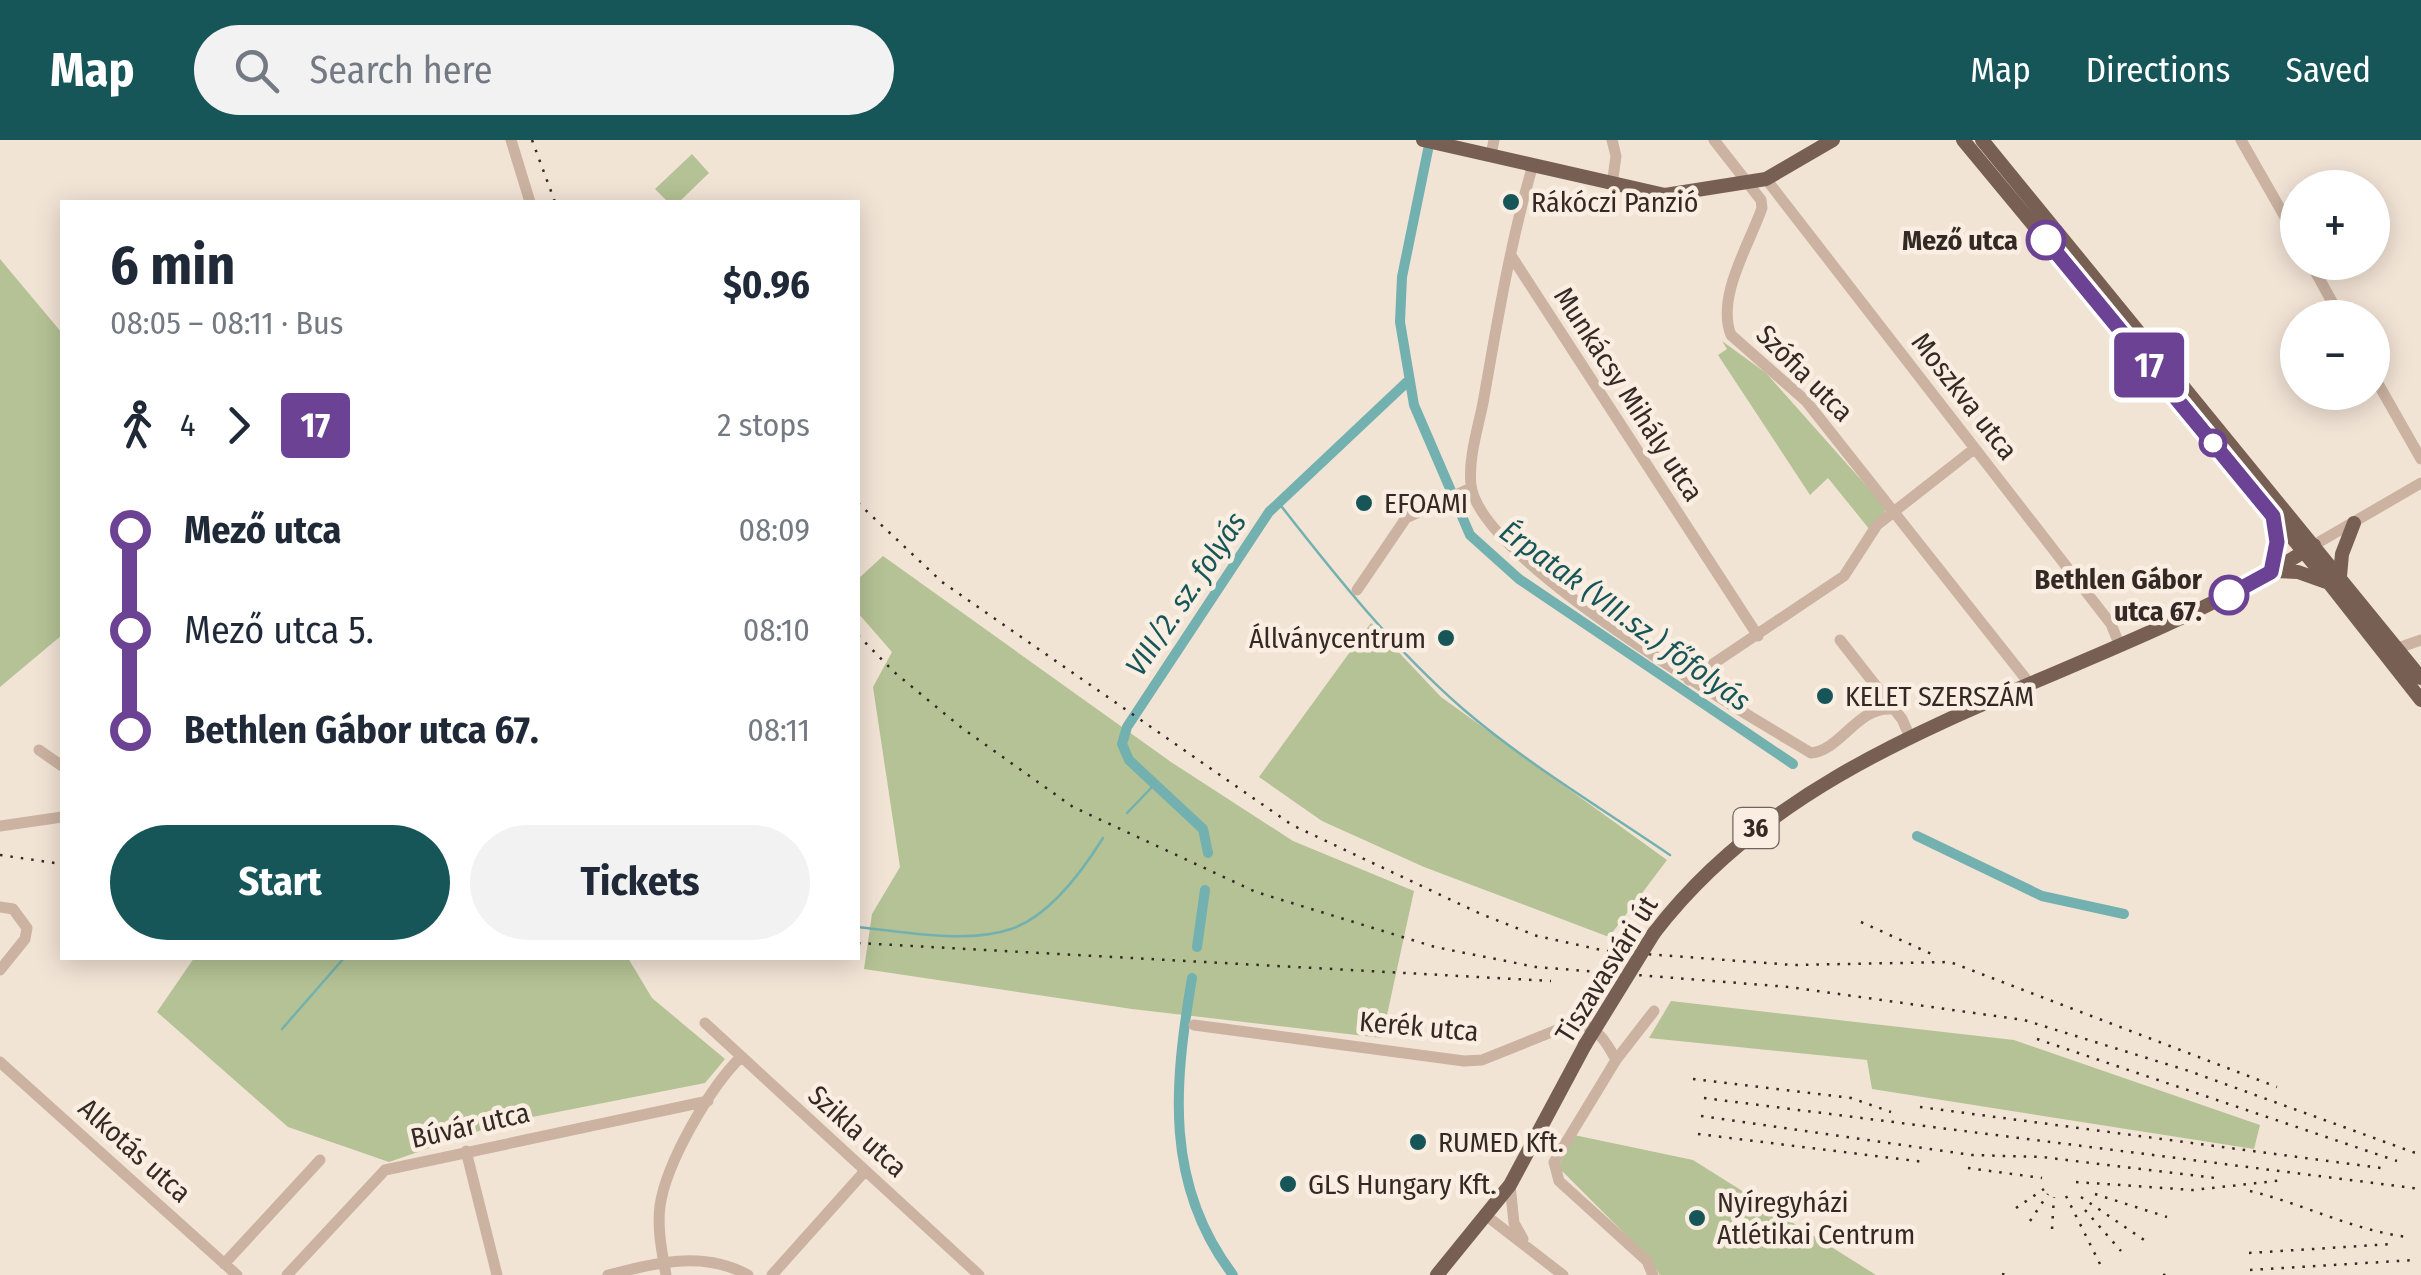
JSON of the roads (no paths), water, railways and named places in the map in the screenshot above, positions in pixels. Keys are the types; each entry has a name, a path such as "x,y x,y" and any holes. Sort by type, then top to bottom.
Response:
{"main road":[{"path":"1430,142 1492,147 1532,165 1665,194 1766,179 1833,140"},
{"path":"1963,140 2273,516 2309,549"},
{"path":"1982,140 2309,549 2421,678"},
{"path":"2273,516 2277,542 2271,572 2333,578 2421,700"},
{"path":"2333,578 2354,523"},
{"name":"36","path":"1910,737 2153,634 2309,549"},
{"name":"Tiszavasvári út","path":"1437,1275 1510,1186 1585,1045 1654,933 1700,878 1760,825 1910,737"}],"street":[{"path":"511,140 529,200"},
{"path":"1612,140 1616,156 1612,185"},
{"path":"1714,140 1761,200 1776,194"},
{"path":"2242,140 2280,208"},
{"path":"1532,165 1496,327 1471,488 1498,537 1689,680 1811,753 1827,749 1843,732 1881,708 1891,709"},
{"name":"Moszkva utca","path":"1766,179 2111,624 2120,646"},
{"name":"Szófia utca","path":"1761,200 1762,208 1727,302 1725,320 1731,335 1806,400 2030,684"},
{"name":"Munkácsy Mihály utca","path":"1512,257 1758,636"},
{"path":"2390,405 2421,459"},
{"path":"1689,680 1844,576 1856,564 1877,525 1974,448"},
{"path":"2309,549 2421,483"},
{"path":"1357,590 1406,518 1471,488"},
{"path":"1840,640 1910,737"},
{"path":"2398,648 2409,640 2421,640"},
{"path":"39,750 60,765"},
{"path":"0,826 60,817"},
{"path":"0,907 13,909 24,918 25,939 0,970"},
{"path":"1653,1275 1647,1262 1568,1191 1555,1173 1559,1151 1616,1060 1654,1012"},
{"name":"Szikla utca","path":"704,1023 978,1275"},
{"name":"Kerék utca","path":"1194,1024 1464,1061 1482,1060 1574,1023 1588,1025 1604,1039 1616,1060"},
{"path":"665,1268 659,1224 666,1181 708,1101 740,1057"},
{"name":"Alkotás utca","path":"0,1062 237,1275"},
{"name":"Búvár utca","path":"287,1275 376,1176 466,1150 708,1101"},
{"path":"466,1150 497,1275"},
{"path":"224,1264 320,1160"},
{"path":"772,1275 866,1171"},
{"path":"1510,1186 1514,1223 1525,1243"},
{"path":"1488,1217 1562,1275"},
{"path":"608,1275 712,1260 748,1275"}],"waterway":[{"name":"Érpatak (VIII.sz.) főfolyás","path":"1430,140 1402,277 1400,322 1414,405 1470,535 1519,579 1793,764"},
{"name":"VIII/2. sz. folyás","path":"1208,853 1203,829 1129,760 1122,744 1127,727 1269,512 1407,382"},
{"path":"1278,502 1343,583 1437,686 1538,767 1670,855"},
{"path":"1127,813 1155,784"},
{"name":"Érpatak (VIII.sz.) főfolyás","path":"1917,836 2042,896 2124,914"},
{"path":"860,927 955,936 1011,929 1052,903 1103,838"},
{"name":"VIII/2. sz. folyás","path":"1197,947 1205,890"},
{"path":"282,1029 342,960"},
{"name":"VIII/2. sz. folyás","path":"1192,978 1179,1095 1185,1169 1195,1205 1233,1275"}],"railway":[{"path":"532,140 554,200"},
{"path":"860,505 942,582 1292,825 1481,914 1537,936 1606,951 1793,965 1950,962 2277,1087"},
{"path":"860,637 894,672 962,728 1073,807 1256,892 1435,947 1536,967 1789,987 2024,1020 2189,1071 2421,1155"},
{"path":"0,855 60,864"},
{"path":"1861,922 1936,956"},
{"path":"860,943 1551,981"},
{"path":"2037,1039 2397,1161"},
{"path":"1693,1079 1851,1098 1891,1112"},
{"path":"1704,1098 2421,1189"},
{"path":"1920,1107 2381,1168"},
{"path":"1701,1116 1972,1155 2042,1157 2215,1178"},
{"path":"1698,1134 1924,1162"},
{"path":"1968,1168 2042,1178"},
{"path":"2076,1182 2193,1190 2285,1180"},
{"path":"2016,1208 2044,1189"},
{"path":"2250,1191 2367,1229 2407,1237"},
{"path":"2030,1221 2048,1194"},
{"path":"2095,1194 2167,1217"},
{"path":"2066,1196 2103,1270"},
{"path":"2052,1229 2054,1197"},
{"path":"2081,1197 2147,1242"},
{"path":"2085,1210 2121,1251"},
{"path":"2249,1253 2392,1244"},
{"path":"2250,1270 2415,1260"},
{"path":"2002,1274 2008,1275"},
{"path":"2163,1275 2173,1274"}],"place":[{"name":"Rákóczi Panzió","path":"1511,202"},
{"name":"Mező utca","path":"2046,240"},
{"name":"EFOAMI","path":"1364,503"},
{"name":"Bethlen Gábor utca 67.","path":"2229,595"},
{"name":"Állványcentrum","path":"1446,638"},
{"name":"KELET SZERSZÁM","path":"1825,696"},
{"name":"RUMED Kft.","path":"1418,1142"},
{"name":"GLS Hungary Kft.","path":"1288,1184"},
{"name":"Nyíregyházi Atlétikai Centrum","path":"1697,1218"}]}
